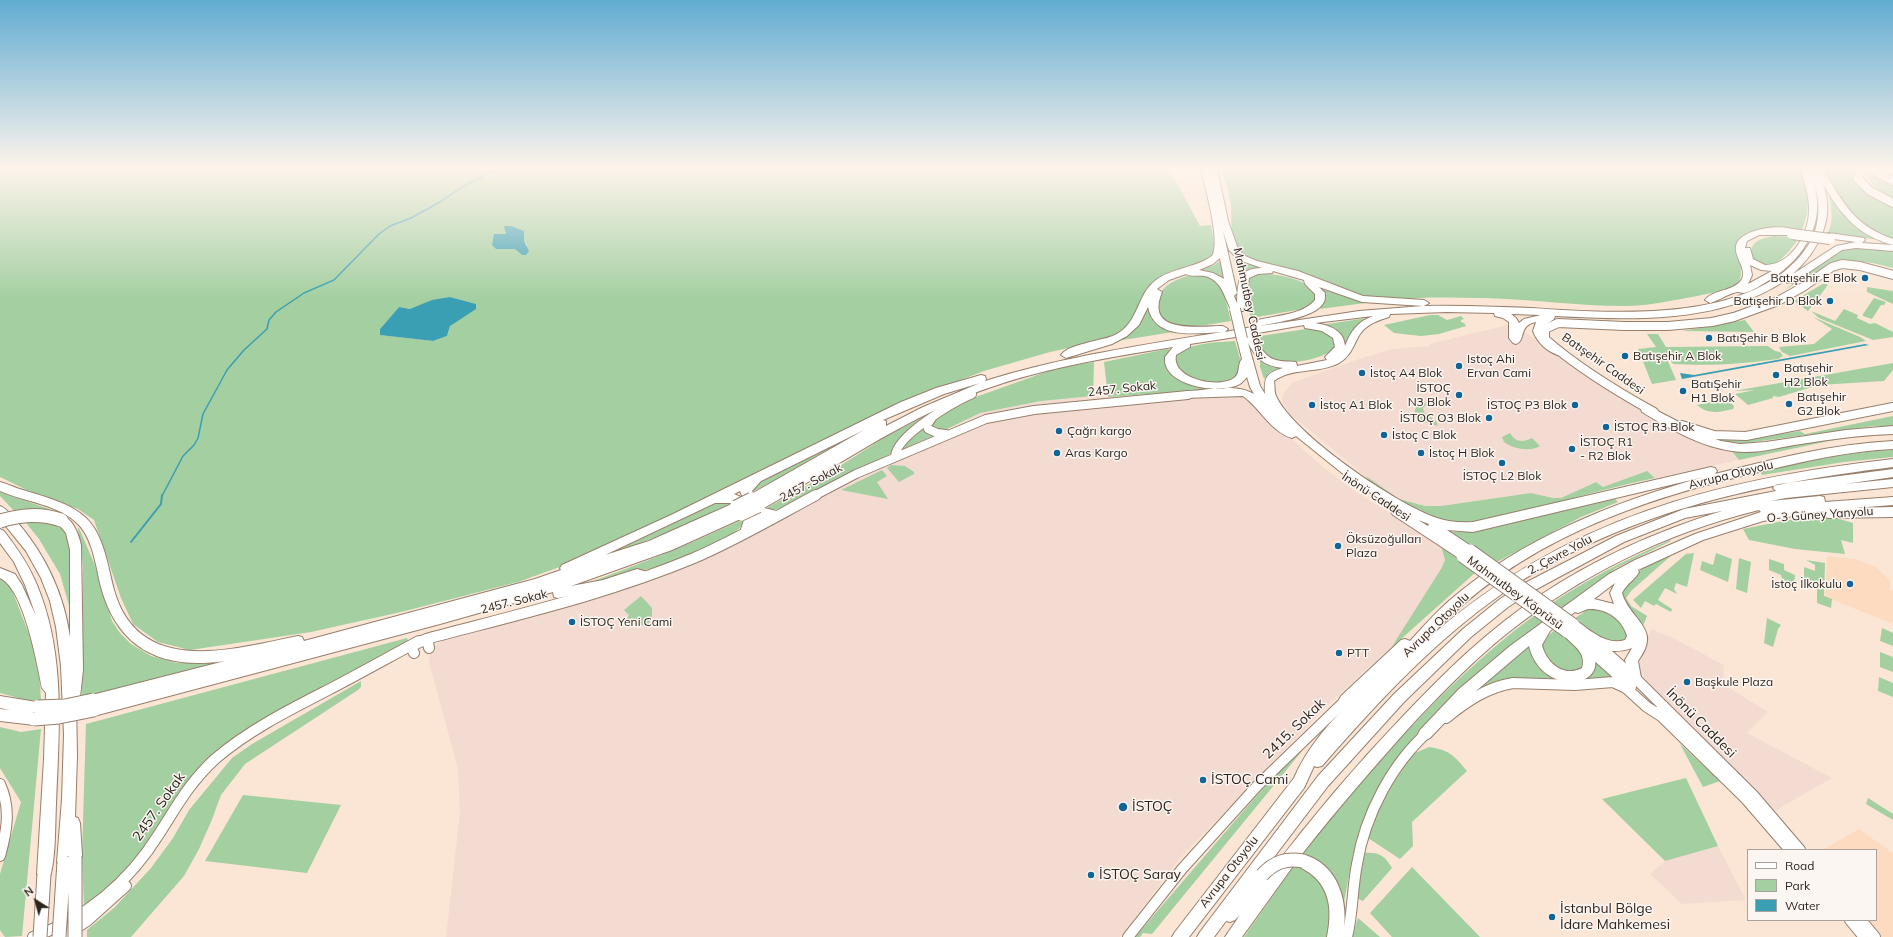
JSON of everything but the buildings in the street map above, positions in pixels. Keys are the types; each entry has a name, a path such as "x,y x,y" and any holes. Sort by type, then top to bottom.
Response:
{"highway":[{"name":"Mahmutbey Caddesi","path":"1218,213 1221,224"},
{"name":"Mahmutbey Caddesi","path":"1219,213 1253,379 1258,393 1272,413 1292,434"},
{"name":"Batışehir Caddesi","path":"1223,332 1260,326 1426,306 1634,310 1666,307 1710,300 1753,286 1781,269 1797,253 1809,232 1813,213"},
{"name":"Batışehir Caddesi","path":"1426,306 1458,309 1646,315 1686,312 1711,307 1759,292 1793,271 1804,259 1817,240 1822,226 1823,213"},
{"path":"1845,213 1848,218 1868,232 1892,245"},
{"path":"1221,224 1234,250 1242,258 1254,264 1295,273 1340,292 1362,299 1426,306"},
{"path":"1066,355 1074,351 1107,342 1124,334 1136,322 1148,295 1158,282 1177,272 1212,262 1218,254 1221,224"},
{"path":"1710,300 1738,287 1744,282 1747,271 1740,250 1741,245 1754,233 1764,231 1793,233 1892,245"},
{"path":"1793,233 1769,234 1754,238 1748,244 1747,257 1755,265 1776,268 1797,253"},
{"path":"1759,292 1775,288 1788,282 1839,248 1856,245 1892,245"},
{"path":"1238,309 1242,280 1250,273 1257,271 1273,271 1296,277 1311,284 1320,293 1321,298 1318,305 1310,310 1260,326"},
{"path":"1223,332 1182,330 1166,326 1157,320 1153,314 1154,298 1161,287 1174,278 1199,273 1211,275 1223,283 1238,309"},
{"path":"1426,306 1378,318 1360,328 1348,351 1337,360 1321,366 1277,373 1272,376 1268,385 1269,394 1276,408 1294,427 1335,461 1466,553"},
{"path":"1458,309 1500,314 1511,317 1515,323 1513,335 1516,341 1520,327 1523,323 1550,318 1540,323 1537,332 1542,341 1560,353"},
{"path":"1244,340 1260,356 1267,361 1278,365 1294,365 1317,362 1334,354 1340,348 1340,341 1337,336 1326,328 1310,326 1274,330 1260,326"},
{"path":"675,518 905,405 940,391 1037,362 1066,355 1223,332"},
{"path":"473,601 535,584 611,560 754,504 902,422 955,396 1014,375 1081,358 1223,332"},
{"path":"1221,386 1206,385 1187,380 1176,373 1171,365 1170,359 1173,352 1182,346 1208,341 1223,332"},
{"name":"Mahmutbey Caddesi","path":"1244,340 1259,381 1268,399 1276,408"},
{"path":"1188,395 1235,383 1243,377 1246,368 1244,340"},
{"path":"754,504 821,461 895,417 940,395 981,379"},
{"path":"1188,395 1235,392 1245,393 1253,398 1276,422 1292,434"},
{"path":"1646,409 1690,433 1716,443 1734,447 1755,447 1852,432 1893,430"},
{"name":"İnönü Caddesi","path":"1292,434 1348,480 1466,553"},
{"path":"1398,505 1436,524 1452,528 1467,528 1711,471 1739,466 1773,464 1814,449 1858,440 1893,437"},
{"path":"777,515 764,514 746,495 746,491 751,483 824,445"},
{"name":"Avrupa Otoyolu","path":"1180,937 1299,783 1304,769 1315,751 1376,684 1454,604 1506,566 1552,539 1600,516 1676,488 1835,450 1893,445"},
{"name":"2. Çevre Yolu","path":"1299,783 1327,749 1390,683 1454,624 1498,590 1574,546 1651,512 1718,491 1778,478 1893,463"},
{"path":"1684,514 1718,502 1763,491 1807,483 1893,473"},
{"path":"1233,937 1292,854 1339,795 1387,741 1428,698 1498,634 1537,604 1598,566 1668,535 1724,516 1788,499 1889,484"},
{"name":"Avrupa Otoyolu","path":"1205,937 1323,781 1399,698 1472,629 1504,603 1548,575 1634,533 1684,514 1786,494 1889,484"},
{"path":"0,486 73,514 83,522 92,536 114,607 125,628 143,645 162,654 194,658 228,654 427,618 468,616 555,593 603,585 637,574 643,576"},
{"path":"427,618 566,568 717,500 729,497 734,498 746,506 751,516 751,530"},
{"path":"1724,516 1802,501 1850,498 1893,500"},
{"path":"1425,734 1445,712 1481,678 1550,624 1613,578 1639,563 1699,537 1763,516 1817,507 1893,500"},
{"path":"751,530 757,517 754,504"},
{"path":"0,715 36,713 65,717 94,705 582,579 661,550 739,510"},
{"path":"0,511 26,542 40,564 52,589 65,639 70,709 70,798 69,859 61,937"},
{"name":"O-3 Güney Yanyolu","path":"1746,522 1818,514 1893,512"},
{"path":"0,521 18,516 35,514 52,516 66,524 73,534 76,550 76,678 74,697 70,709"},
{"path":"0,534 23,568 39,602 51,659 53,701 40,937"},
{"name":"Mahmutbey Köprüsü","path":"1466,553 1570,628"},
{"path":"1634,678 1631,660 1641,645 1641,636 1635,623 1620,607 1616,593 1618,587 1627,576 1664,553"},
{"path":"0,572 11,578 18,589 33,624 41,648 46,681 53,701"},
{"path":"1346,700 1442,611 1454,604"},
{"path":"1564,614 1589,604 1603,605 1615,611 1626,621 1633,636 1629,644 1619,647 1612,647 1570,628"},
{"path":"1550,624 1536,644 1537,654 1543,663 1554,673 1568,677 1577,677 1585,673 1589,667 1589,656 1570,628"},
{"path":"0,702 19,706 36,713"},
{"path":"69,859 75,937"},
{"path":"1205,937 1228,918 1269,866 1277,861 1290,860 1303,861 1311,865 1324,875 1332,886 1337,897 1339,920 1335,937"}],"main road":[{"path":"1843,264 1862,264 1893,271"},
{"path":"1843,264 1893,275"},
{"name":"Batışehir Caddesi","path":"1843,264 1776,302 1752,312 1722,320 1649,327 1554,324 1545,329 1544,336 1560,353 1621,395 1674,422 1707,434 1737,437 1796,427 1893,407"},
{"path":"896,457 895,454 902,443 927,420 959,400 1014,375"},
{"name":"2457. Sokak","path":"33,937 50,932 90,908 119,885 140,862 183,795 209,766 230,747 258,727 419,641 563,603 693,558 751,530 843,480 982,420 1007,414 1188,395"},
{"path":"939,412 927,425 928,429 937,433 949,434"},
{"name":"İnönü Caddesi","path":"1570,628 1634,678 1753,795 1799,849"},
{"name":"İnönü Caddesi","path":"1570,628 1746,799 1789,849"},
{"name":"2457. Sokak","path":"61,937 86,921 127,886 145,864 189,797 232,751 257,733 295,712 396,658 414,653 420,654 436,640 454,631"},
{"path":"414,653 413,647 419,641 428,642 428,648"},
{"path":"1341,937 1357,861 1370,821 1386,785 1411,749 1425,734 1479,696 1505,684 1514,683 1575,685 1613,682 1626,688 1647,707 1661,716"},
{"name":"2415. Sokak","path":"1128,937 1182,869 1257,786 1346,700"},
{"path":"0,784 6,799 8,816 0,856"},
{"path":"1347,937 1351,919 1357,861"},
{"path":"1851,921 1864,937"},
{"path":"1862,921 1875,937"}],"shaded area":[{"path":"1508,325 1520,329 1639,409 1730,449 1739,460 1655,478 1647,471 1603,487 1596,482 1561,498 1553,498 1531,493 1441,506 1425,506 1399,499 1360,472 1290,414 1282,401 1283,394 1292,383 1356,360 1392,349 1430,346 1429,344"},
{"name":"İSTOÇ","path":"1211,387 1217,391 1242,390 1273,422 1317,462 1353,490 1441,546 1445,560 1436,580 1391,648 1333,700 1182,856 1120,937 446,937 460,811 458,769 429,662 431,649 443,640 610,591 840,484 956,436 953,427 980,413 1041,401 1093,396 1108,397 1203,390"},
{"path":"1827,556 1856,559 1876,567 1890,580 1890,590 1893,591 1893,624 1825,597"},
{"path":"1651,629 1673,638 1724,665 1723,684 1768,712 1747,733 1832,778 1773,812 1664,701 1637,670"},
{"path":"1859,829 1893,853 1893,937 1879,937 1866,921 1877,921 1877,849 1824,849"},
{"path":"1718,846 1746,900 1682,904 1650,874 1665,861"}],"green space":[{"path":"0,213 1193,213 1200,226 1211,225 1215,248 1212,258 1169,272 1151,284 1141,300 1131,323 1117,333 1101,341 1050,352 984,371 896,405 579,560 518,582 401,612 311,632 190,650 158,642 133,624 121,598 94,520 78,509 35,494 0,477","holes":["505,227 524,231 524,241 527,245 522,255 516,249 496,249 494,234 506,234","450,297 475,304 450,326 447,336 433,341 381,335 380,329 399,307 410,309"]},
{"path":"1231,213 1807,213 1801,231 1775,228 1759,230 1743,237 1736,243 1741,277 1735,285 1708,294 1658,303 1625,306 1484,298 1392,300 1365,298 1308,274 1288,268 1256,262 1250,259 1236,247 1232,230"},
{"path":"1831,213 1842,213 1854,225 1882,240 1827,234 1830,229"},
{"path":"1849,213 1893,213 1893,238 1878,234"},
{"path":"1774,236 1800,237 1785,256 1775,264 1765,266 1753,261 1752,250 1755,242 1763,238"},
{"path":"1859,247 1893,251 1893,268 1873,263 1840,260 1784,290 1842,250"},
{"path":"1233,255 1243,262 1260,268 1244,273 1239,277"},
{"path":"1221,260 1225,280 1208,271 1195,270 1213,266"},
{"path":"1260,273 1285,276 1303,282 1310,287 1316,300 1308,307 1303,309 1251,318 1245,296 1247,279"},
{"path":"1190,275 1210,278 1216,282 1224,295 1231,321 1194,327 1178,327 1161,320 1158,303 1161,292 1174,281"},
{"path":"1824,283 1828,285 1808,311 1794,301"},
{"path":"1317,285 1339,295 1365,303 1320,309 1325,300"},
{"path":"1867,287 1893,291 1893,304 1867,292"},
{"path":"1874,298 1886,302 1884,305 1881,305 1872,319 1863,316 1863,314"},
{"path":"1148,306 1153,321 1159,326 1173,332 1117,341"},
{"path":"1844,309 1858,315 1857,318 1870,324 1875,323 1893,332 1893,337 1873,340 1819,318 1811,311 1835,321"},
{"path":"1430,315 1438,315 1447,320 1461,316 1464,319 1461,320 1461,322 1466,326 1439,334 1421,336 1394,333 1384,325"},
{"path":"1813,317 1866,341 1790,356 1782,352 1779,347 1814,344 1832,329"},
{"path":"1367,318 1350,335 1344,348 1321,325"},
{"path":"1745,320 1754,332 1682,331"},
{"path":"1306,329 1319,330 1330,335 1336,341 1335,348 1328,353 1309,360 1297,362 1276,361 1267,358 1261,352 1254,337"},
{"path":"1647,334 1658,334 1666,347 1768,346 1775,351 1780,352 1783,356 1778,359 1751,362 1700,365 1673,364 1668,357 1667,359 1676,380 1652,384 1638,349 1656,347"},
{"path":"1235,341 1241,368 1238,376 1228,381 1210,383 1194,379 1180,371 1174,358 1178,353 1193,346"},
{"path":"1167,349 1171,350 1169,367 1211,387 1203,390 1108,397 1104,362"},
{"path":"1260,360 1272,367 1280,368 1270,372 1264,379 1260,367"},
{"path":"1094,362 1093,396 1041,401 980,413 943,431 933,428 932,423 953,407 970,399 1057,368"},
{"path":"1893,363 1893,370 1884,381 1819,385 1779,397 1773,396 1773,398 1748,405 1735,394 1755,390 1734,391"},
{"path":"1726,399 1734,406 1733,409 1714,412 1705,410 1697,405"},
{"path":"1423,402 1427,404 1423,408 1424,412 1436,421 1438,426 1417,420 1414,416 1416,406"},
{"path":"928,415 895,447 890,454 778,509 763,510 824,476 890,434"},
{"path":"1893,416 1893,427 1874,426 1746,443 1727,443 1718,440 1718,438 1744,440 1800,431 1805,434"},
{"path":"921,427 925,432 933,436 901,450"},
{"path":"864,428 809,463 750,493 757,484 764,479"},
{"path":"1510,433 1514,438 1520,441 1525,441 1532,438 1540,446 1531,449 1522,449 1512,446 1504,442 1502,437"},
{"path":"1858,435 1739,460 1730,449"},
{"path":"1893,450 1893,457 1844,462 1762,475 1760,472 1826,458"},
{"path":"891,465 905,466 914,472 914,474 899,482 887,468"},
{"path":"882,470 887,476 877,482 888,499 841,490"},
{"path":"1647,471 1655,478 1527,510 1463,524 1447,523 1421,513 1382,491 1366,476 1399,499 1425,506 1441,506 1531,493 1553,498 1561,498 1596,482 1603,487"},
{"path":"0,492 52,510 43,509 15,512 0,496"},
{"path":"1615,499 1618,502 1581,517 1495,563 1449,532 1470,532"},
{"path":"721,501 735,501 674,530 603,557"},
{"path":"746,518 736,531 719,543 697,553 619,577 579,586 621,571 705,537"},
{"path":"1836,518 1853,523 1853,543 1841,540 1845,554 1795,549 1749,540 1743,529 1788,520"},
{"path":"23,519 60,525 65,534 69,544 72,565 70,609 60,574 39,539"},
{"path":"78,528 94,563 112,621 120,633 131,644 151,656 177,663 224,662 82,697 83,565"},
{"path":"1670,540 1671,541 1616,568 1496,658 1461,687 1433,715 1418,732 1379,785 1353,854 1344,902 1342,902 1300,855 1410,728 1470,669 1535,615 1584,583 1635,556"},
{"path":"1441,546 1476,572 1391,648 1441,569 1445,560"},
{"path":"1694,553 1687,587 1676,583 1674,589 1677,594 1665,588 1658,600 1672,609 1671,612 1656,604 1654,606 1645,601 1641,608 1633,600 1686,554"},
{"path":"1716,553 1732,559 1728,582 1700,570 1702,561 1713,565"},
{"path":"1673,554 1631,591 1626,598 1631,606 1647,616 1643,626 1630,611 1621,596 1629,580 1635,574 1649,565"},
{"path":"1739,558 1751,562 1747,593 1736,589"},
{"path":"1769,559 1784,564 1784,570 1795,575 1794,585 1782,579 1781,575 1769,570"},
{"path":"1806,560 1825,563 1824,596 1832,599 1831,608 1817,603 1817,583 1804,578 1804,567 1815,571 1815,565"},
{"path":"0,578 10,585 34,647 39,670 41,700 26,700 0,693"},
{"path":"641,596 652,608 652,616 648,626 625,622 629,615 624,610"},
{"path":"1598,606 1622,618 1629,641 1609,643 1574,619 1590,608"},
{"path":"1767,618 1781,625 1778,629 1773,647 1764,643"},
{"path":"1882,628 1893,633 1893,646 1880,641"},
{"path":"1556,629 1585,655 1582,671 1560,673 1541,652 1544,641"},
{"path":"407,638 408,641 224,747 133,864 84,908 82,854 86,724"},
{"path":"1529,647 1533,652 1575,680 1591,657 1615,679 1551,681 1469,697"},
{"path":"1880,652 1893,657 1893,672 1880,667"},
{"path":"1879,677 1893,683 1893,697 1878,691"},
{"path":"361,681 361,687 358,690 245,764 221,795 199,849 184,876 131,937 87,937 87,930 115,907 151,868 173,838 189,810 232,758 252,744"},
{"path":"0,727 21,732 41,729 22,936 5,937 0,930 0,874 21,802 0,768"},
{"path":"1680,744 1720,781 1703,787"},
{"path":"1429,747 1451,754 1467,771 1412,822 1413,846 1400,859 1368,838 1380,804 1407,761 1415,753"},
{"path":"1300,749 1302,751 1152,934 1143,933 1140,937 1135,937 1258,794"},
{"path":"1686,778 1718,846 1665,861 1602,799"},
{"path":"243,795 341,805 307,873 205,861"},
{"path":"1868,798 1893,814 1893,820 1866,804"},
{"path":"1365,853 1378,854 1387,860 1392,868 1363,901 1356,898"},
{"path":"1300,866 1322,880 1329,893 1334,918 1329,937 1244,937 1293,867"},
{"path":"1412,867 1480,937 1392,937 1370,913"},
{"path":"1358,918 1380,937 1352,937"}],"water":[{"path":"504,226 511,226 524,231 524,241 529,251 526,255 522,255 515,249 496,249 492,245 494,234 506,234"},
{"path":"450,297 476,304 476,309 450,326 447,336 433,341 380,335 380,329 399,307 410,309 432,300"},
{"path":"1865,344 1869,345 1682,379 1680,373 1694,375"}],"waterway":[{"path":"162,496 183,456 194,445 198,438 203,414 227,370 244,350 267,329 269,320 276,312 304,293 334,280 379,234 390,226 421,213"},
{"path":"131,542 161,504 162,495"}],"place":[{"name":"Batışehir E Blok","path":"1865,278"},
{"name":"Batışehir D Blok","path":"1830,301"},
{"name":"BatıŞehir B Blok","path":"1709,338"},
{"name":"Batışehir A Blok","path":"1625,356"},
{"name":"Istoç Ahi Ervan Cami","path":"1459,366"},
{"name":"İstoç A4 Blok","path":"1362,373"},
{"name":"Batışehir H2 Blok","path":"1776,375"},
{"name":"BatıŞehir H1 Blok","path":"1683,391"},
{"name":"İSTOÇ N3 Blok","path":"1459,395"},
{"name":"Batışehir G2 Blok","path":"1789,404"},
{"name":"İstoç A1 Blok","path":"1312,405"},
{"name":"İSTOÇ P3 Blok","path":"1575,405"},
{"name":"İSTOÇ O3 Blok","path":"1489,418"},
{"name":"İSTOÇ R3 Blok","path":"1606,427"},
{"name":"Çağrı kargo","path":"1059,431"},
{"name":"İstoç C Blok","path":"1384,435"},
{"name":"İSTOÇ R1 - R2 Blok","path":"1572,449"},
{"name":"Aras Kargo","path":"1057,453"},
{"name":"İstoç H Blok","path":"1421,453"},
{"name":"İSTOÇ L2 Blok","path":"1502,463"},
{"name":"Öksüzoğulları Plaza","path":"1338,546"},
{"name":"İstoç İlkokulu","path":"1850,584"},
{"name":"İSTOÇ Yeni Cami","path":"572,622"},
{"name":"PTT","path":"1339,653"},
{"name":"Başkule Plaza","path":"1687,682"},
{"name":"İSTOÇ Cami","path":"1203,780"},
{"name":"İSTOÇ","path":"1123,807"},
{"name":"İSTOÇ Saray","path":"1091,875"},
{"name":"İstanbul Bölge İdare Mahkemesi","path":"1552,917"}]}
